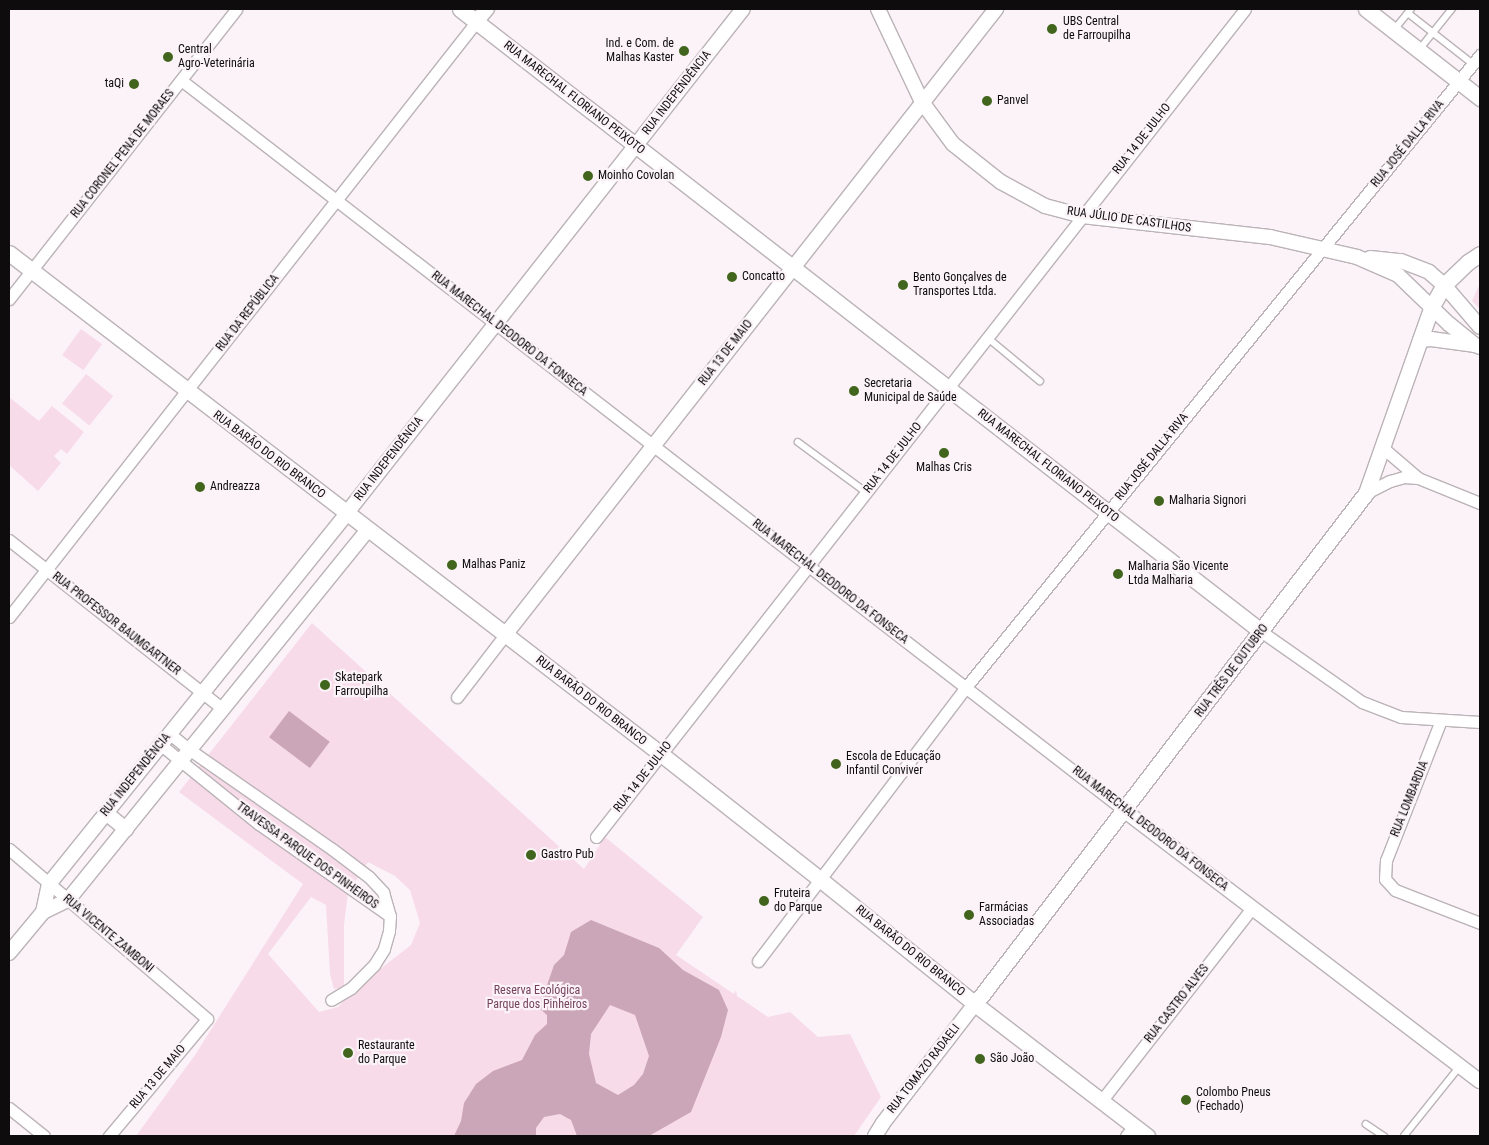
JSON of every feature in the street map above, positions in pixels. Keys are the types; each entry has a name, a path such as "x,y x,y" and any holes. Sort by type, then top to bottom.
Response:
{"main road":[{"name":"RUA MARECHAL FLORIANO PEIXOTO","path":"460,9 1262,632"},
{"path":"1366,9 1480,98"},
{"name":"RUA BARÃO DO RIO BRANCO","path":"9,253 30,272 822,880 975,1004 1102,1100 1130,1131 1147,1136"},
{"path":"1432,308 1444,285 1468,262 1480,254"},
{"name":"RUA TRÊS DE OUTUBRO","path":"975,1004 1262,632 1366,493 1432,308"}],"street":[{"name":"RUA CORONEL PENA DE MORAES","path":"9,299 236,9"},
{"name":"RUA DA REPÚBLICA","path":"9,617 487,9"},
{"name":"RUA INDEPENDÊNCIA","path":"43,912 50,884 346,514 743,9"},
{"name":"RUA JÚLIO DE CASTILHOS","path":"878,9 922,102 953,144 1002,182 1045,206 1082,216 1270,237 1357,257 1398,275 1432,308 1478,346"},
{"name":"RUA 13 DE MAIO","path":"457,698 653,445 996,9"},
{"name":"RUA 14 DE JULHO","path":"596,837 1245,9"},
{"name":"RUA JOSÉ DALLA RIVA","path":"758,961 822,880 966,687 1477,60"},
{"name":"RUA MARECHAL DEODORO DA FONSECA","path":"181,80 1125,811 1480,1082"},
{"name":"RUA JÚLIO DE CASTILHOS","path":"1357,257 1387,259 1413,264 1429,272 1444,285 1480,327"},
{"path":"1420,340 1431,339 1478,346"},
{"path":"1383,448 1418,478 1480,504"},
{"path":"1366,493 1390,481 1404,477 1418,478"},
{"name":"RUA INDEPENDÊNCIA","path":"9,953 43,912 68,900 368,530"},
{"name":"RUA PROFESSOR BAUMGARTNER","path":"9,540 223,709"},
{"name":"RUA MARECHAL FLORIANO PEIXOTO","path":"1262,632 1362,702 1402,717 1480,722"},
{"name":"RUA LOMBARDIA","path":"1441,720 1386,860 1385,879 1395,890 1480,923"},
{"name":"TRAVESSA PARQUE DOS PINHEIROS","path":"170,734 369,877 383,892 390,916"},
{"name":"TRAVESSA PARQUE DOS PINHEIROS","path":"161,745 259,824 390,916"},
{"path":"106,813 126,829"},
{"name":"RUA VICENTE ZAMBONI","path":"9,849 207,1019"},
{"name":"RUA CASTRO ALVES","path":"1102,1100 1252,908"},
{"path":"331,1000 351,988 374,965 384,949 389,930 390,916"},
{"name":"RUA TOMAZO RADAELI","path":"875,1136 975,1004"},
{"name":"RUA 13 DE MAIO","path":"109,1136 207,1019"},
{"path":"9,1108 44,1136"}],"lane":[{"path":"1419,50 1452,9"},
{"path":"1394,30 1409,11 1434,33 1477,60"},
{"path":"987,337 1040,380"},
{"path":"798,442 866,492"},
{"path":"1404,1136 1460,1066"},
{"path":"1366,1124 1384,1136"}],"green space":[{"path":"1480,283 1480,309 1472,301"},
{"path":"81,329 102,344 83,370 62,355"},
{"path":"86,374 113,396 89,426 62,404"},
{"path":"9,397 39,421 52,406 84,432 67,454 61,449 54,456 61,463 38,491 9,465"},
{"name":"Reserva Ecológica Parque dos Pinheiros","path":"312,623 584,869 605,837 703,917 676,955 734,994 736,990 737,996 768,1017 790,1012 818,1037 850,1034 881,1097 854,1136 136,1136 195,1055 303,884 179,792","holes":["368,862 395,876 410,890 420,923 411,945 357,987 338,1007 319,1012 268,954 311,897 326,905 330,974 334,989 344,987 344,925 348,893"]}],"shaded area":[{"path":"289,711 330,742 310,768 269,737"},
{"path":"591,920 659,948 683,970 719,990 728,1010 721,1037 691,1112 649,1136 577,1136 571,1120 560,1114 544,1117 536,1128 536,1136 454,1136 461,1121 464,1103 476,1084 493,1071 522,1060 535,1035 547,1024 547,1015 539,1008 554,965 564,955 571,932","holes":["610,1005 635,1015 649,1056 643,1074 634,1085 618,1095 596,1083 589,1054 591,1034"]}],"place":[{"name":"UBS Central de Farroupilha","path":"1052,29"},
{"name":"Ind. e Com. de Malhas Kaster","path":"684,51"},
{"name":"Central Agro-Veterinária","path":"168,57"},
{"name":"taQi","path":"134,84"},
{"name":"Panvel","path":"987,101"},
{"name":"Moinho Covolan","path":"588,176"},
{"name":"Concatto","path":"732,277"},
{"name":"Bento Gonçalves de Transportes Ltda.","path":"903,285"},
{"name":"Secretaria Municipal de Saúde","path":"854,391"},
{"name":"Malhas Cris","path":"944,453"},
{"name":"Andreazza","path":"200,487"},
{"name":"Malharia Signori","path":"1159,501"},
{"name":"Malhas Paniz","path":"452,565"},
{"name":"Malharia São Vicente Ltda Malharia","path":"1118,574"},
{"name":"Skatepark Farroupilha","path":"325,685"},
{"name":"Escola de Educação Infantil Conviver","path":"836,764"},
{"name":"Gastro Pub","path":"531,855"},
{"name":"Fruteira do Parque","path":"764,901"},
{"name":"Farmácias Associadas","path":"969,915"},
{"name":"Restaurante do Parque","path":"348,1053"},
{"name":"São João","path":"980,1059"},
{"name":"Colombo Pneus (Fechado)","path":"1186,1100"}]}
